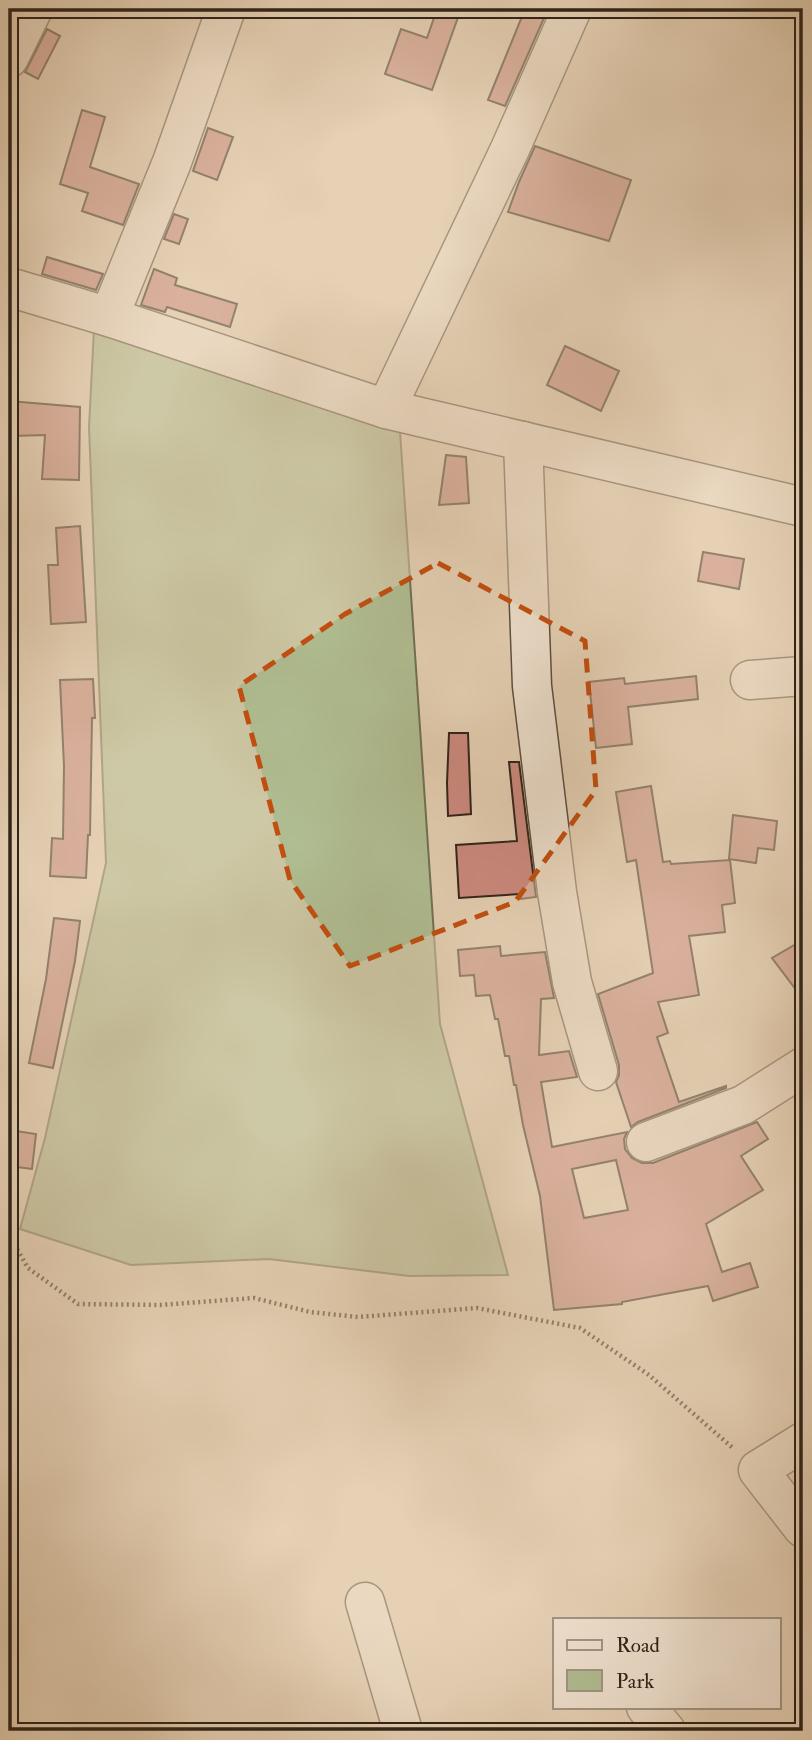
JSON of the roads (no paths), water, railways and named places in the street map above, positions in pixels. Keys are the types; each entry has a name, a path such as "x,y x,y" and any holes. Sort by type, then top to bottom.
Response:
{"street":[{"path":"9,58 33,9"},
{"path":"109,317 172,162 226,9"},
{"path":"386,409 510,149 572,9"},
{"path":"9,287 109,317 386,409 803,507"},
{"path":"523,442 532,686 557,892 572,982 598,1071"},
{"path":"750,680 803,676"},
{"path":"646,1142 743,1105 803,1067"},
{"path":"803,1442 758,1470 803,1528"},
{"path":"365,1602 403,1731"},
{"path":"647,1708 666,1731"}]}
